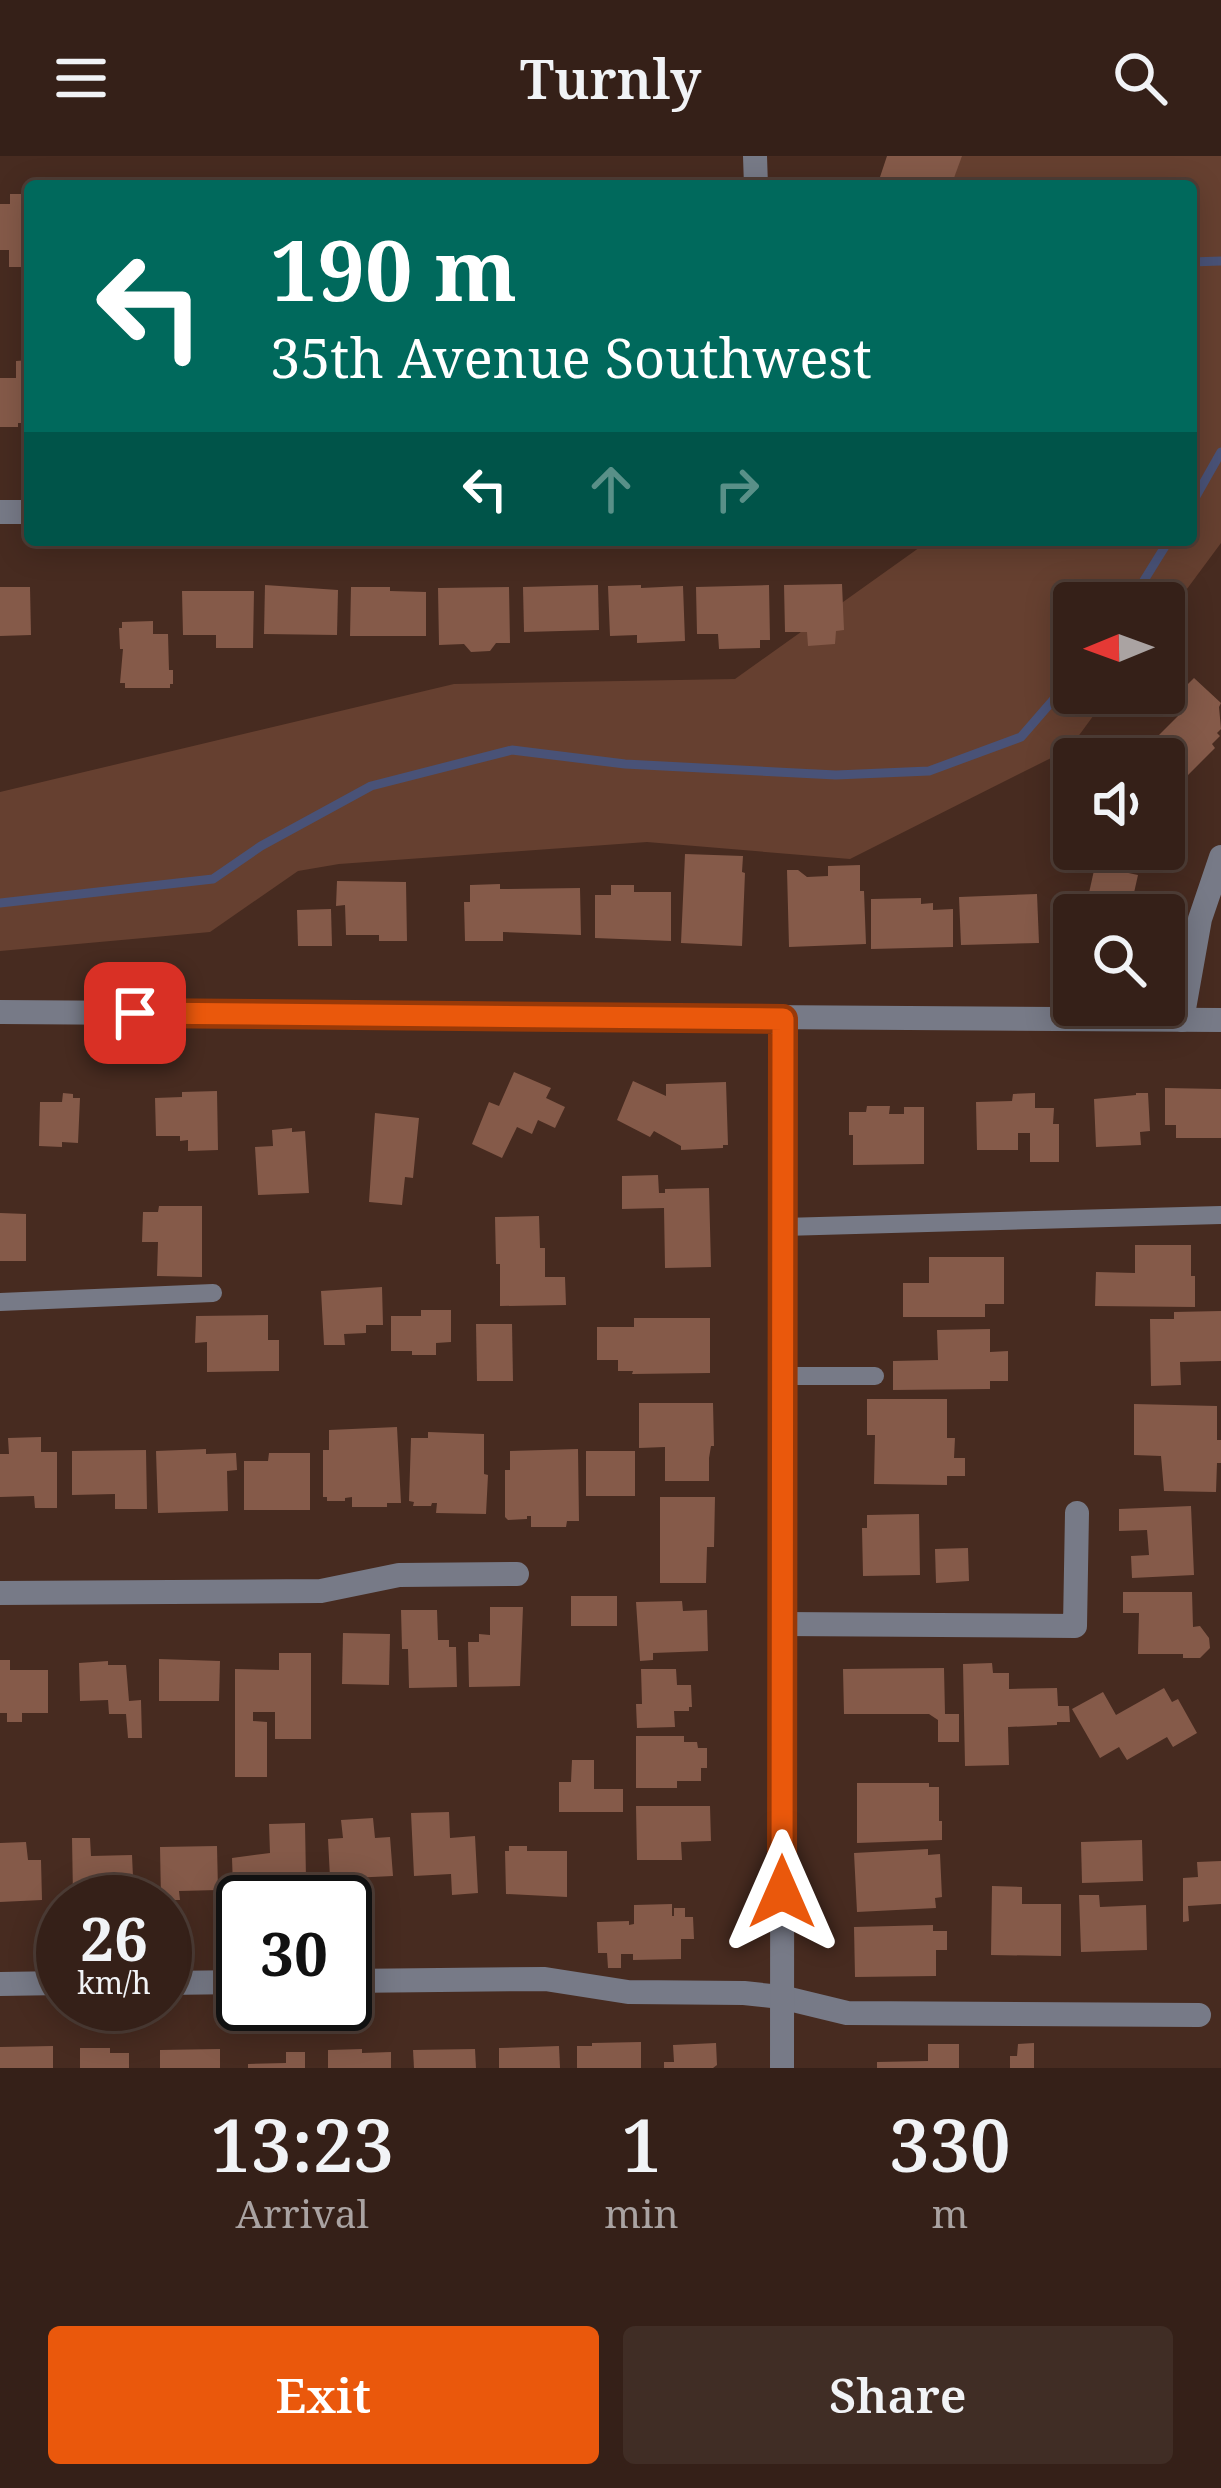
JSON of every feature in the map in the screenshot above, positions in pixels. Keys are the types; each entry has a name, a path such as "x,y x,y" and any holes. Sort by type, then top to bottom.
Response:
{"street":[{"path":"1185,1002 1199,919 1221,857"},
{"path":"0,1012 1053,1020"},
{"path":"782,2068 783,1019"},
{"path":"1185,1020 1221,1020"},
{"path":"782,1624 1075,1626 1077,1514"},
{"path":"0,1593 321,1591 399,1575 517,1574"},
{"path":"372,1981 545,1979 628,1992 781,1997 847,2013 1199,2015"},
{"path":"0,1984 36,1983"}],"lane":[{"path":"783,1227 1221,1215"},
{"path":"0,1302 213,1293"},
{"path":"783,1376 875,1376"}],"shaded area":[{"path":"935,156 1221,156 1221,543 1185,592 1185,582 1053,582 1053,714 1095,714 1077,738 1053,738 1053,757 850,859 647,842 339,864 298,871 210,932 0,951 0,792 454,684 735,679 922,546 1197,546 1197,180 940,180"}],"building":[{"path":"887,156 962,156 953,180 879,180"},
{"path":"10,194 24,194 24,267 9,267 9,250 0,250 0,204 10,204"},
{"path":"24,360 24,423 0,427 0,378 16,378 16,361"},
{"path":"842,584 844,630 836,631 835,644 808,646 807,632 785,632 784,585"},
{"path":"265,585 338,590 337,635 264,634"},
{"path":"598,585 599,630 524,632 523,587"},
{"path":"769,585 770,640 760,640 760,648 719,649 718,634 697,634 696,587"},
{"path":"608,586 683,586 685,641 637,643 637,635 610,636"},
{"path":"0,587 30,587 31,635 0,636"},
{"path":"351,587 426,592 426,636 350,636"},
{"path":"509,587 510,643 471,652 464,644 439,645 438,588"},
{"path":"182,591 254,591 253,648 216,648 216,635 183,635"},
{"path":"153,621 153,634 168,634 173,684 170,688 125,688 120,683 123,649 119,628 122,622"},
{"path":"1194,678 1221,703 1215,748 1186,777 1185,738 1156,738 1176,714 1185,714 1185,687"},
{"path":"685,854 743,856 742,946 681,943"},
{"path":"860,865 866,944 789,947 787,870 798,870 807,877 828,876 828,866"},
{"path":"1094,870 1138,875 1134,894 1089,894"},
{"path":"337,881 406,882 407,941 346,935 345,905 336,906"},
{"path":"500,884 500,889 580,888 581,935 503,932 503,941 465,941 464,902 470,902 470,885"},
{"path":"611,885 634,885 634,892 671,892 671,941 595,938 595,895 611,895"},
{"path":"1037,894 1039,943 961,945 959,897"},
{"path":"921,898 921,904 933,903 933,910 953,909 953,947 871,949 871,899"},
{"path":"331,909 332,946 298,946 297,910"},
{"path":"514,1072 551,1088 546,1098 565,1107 555,1128 538,1120 532,1134 517,1127 502,1158 472,1144 489,1102 499,1106"},
{"path":"633,1081 666,1096 666,1084 726,1082 728,1145 681,1150 654,1131 650,1137 617,1120"},
{"path":"1165,1088 1221,1089 1221,1138 1176,1138 1176,1125 1165,1125"},
{"path":"217,1091 218,1150 188,1151 188,1140 180,1141 180,1136 156,1136 155,1098"},
{"path":"63,1093 80,1098 78,1143 39,1146 40,1102 62,1102"},
{"path":"1035,1093 1035,1108 1054,1108 1059,1162 1030,1162 1030,1133 1018,1133 1018,1150 977,1150 976,1102 1012,1101 1013,1094"},
{"path":"1148,1093 1150,1131 1140,1132 1141,1145 1096,1147 1094,1099"},
{"path":"867,1106 890,1106 889,1114 904,1114 904,1107 924,1107 924,1164 853,1165 849,1112 866,1112"},
{"path":"375,1113 419,1118 413,1178 405,1177 402,1205 369,1202"},
{"path":"292,1128 292,1132 305,1131 309,1193 258,1195 255,1147 273,1146 272,1130"},
{"path":"658,1175 659,1193 709,1188 711,1267 665,1268 664,1208 622,1209 622,1176"},
{"path":"159,1206 202,1206 202,1277 157,1276 158,1242 142,1242 143,1212 158,1212"},
{"path":"0,1213 26,1214 26,1261 0,1261"},
{"path":"539,1216 545,1277 565,1277 566,1305 500,1306 495,1217"},
{"path":"1135,1245 1191,1245 1195,1307 1095,1306 1096,1272 1135,1273"},
{"path":"929,1257 1004,1257 1004,1304 985,1304 985,1317 903,1317 903,1283 929,1283"},
{"path":"382,1287 383,1325 366,1325 366,1333 344,1334 345,1345 324,1345 321,1291"},
{"path":"421,1310 451,1310 451,1342 436,1343 436,1355 391,1351 391,1316 421,1316"},
{"path":"1221,1311 1221,1361 1180,1362 1181,1385 1151,1386 1150,1319 1174,1319 1174,1312"},
{"path":"268,1315 268,1340 279,1340 279,1371 207,1372 207,1342 195,1343 196,1316"},
{"path":"634,1318 710,1318 710,1373 632,1374 618,1371 618,1360 597,1360 597,1327 634,1327"},
{"path":"476,1324 512,1324 513,1381 477,1381"},
{"path":"990,1329 990,1352 1008,1351 1008,1381 990,1381 990,1389 893,1390 893,1361 938,1360 937,1330"},
{"path":"867,1399 947,1399 947,1438 955,1438 954,1458 965,1458 965,1476 947,1476 947,1485 874,1484 875,1435 867,1435"},
{"path":"639,1403 713,1403 709,1481 665,1481 665,1447 639,1448"},
{"path":"1134,1404 1217,1406 1221,1463 1217,1463 1216,1492 1164,1491 1161,1456 1134,1455"},
{"path":"397,1427 401,1503 352,1507 352,1497 327,1501 323,1497 323,1450 329,1450 329,1430"},
{"path":"428,1432 484,1434 486,1514 436,1513 437,1503 413,1506 409,1501 411,1438 428,1438"},
{"path":"41,1437 41,1452 57,1452 57,1508 35,1508 34,1496 0,1497 0,1454 9,1454 8,1438"},
{"path":"206,1449 206,1454 236,1453 237,1470 227,1471 228,1511 158,1513 156,1451"},
{"path":"578,1449 579,1521 567,1521 566,1527 531,1527 531,1516 505,1517 510,1451"},
{"path":"146,1450 147,1509 115,1509 115,1494 72,1495 72,1451"},
{"path":"586,1451 635,1451 635,1496 586,1496"},
{"path":"269,1453 310,1453 310,1510 244,1510 244,1461 268,1461"},
{"path":"660,1497 715,1497 714,1547 707,1547 706,1583 660,1583"},
{"path":"1191,1506 1194,1575 1132,1578 1131,1556 1149,1555 1147,1530 1119,1531 1119,1509"},
{"path":"919,1514 920,1575 863,1576 862,1528 867,1528 867,1515"},
{"path":"968,1548 969,1581 936,1583 935,1549"},
{"path":"1123,1592 1192,1592 1193,1627 1200,1626 1210,1648 1200,1658 1138,1654 1139,1613 1123,1613"},
{"path":"571,1596 617,1596 617,1626 571,1626"},
{"path":"682,1601 683,1611 707,1610 708,1651 653,1653 653,1660 640,1661 636,1602"},
{"path":"490,1607 523,1607 520,1686 469,1687 468,1642 479,1642 479,1634 490,1635"},
{"path":"401,1610 437,1610 438,1640 449,1640 449,1647 456,1647 457,1687 409,1688"},
{"path":"343,1633 390,1634 389,1685 342,1684"},
{"path":"279,1653 311,1653 311,1739 275,1739 275,1712 253,1712 253,1721 267,1722 267,1777 235,1777 235,1669 279,1670"},
{"path":"159,1659 220,1661 219,1701 159,1701"},
{"path":"0,1660 10,1660 10,1670 48,1670 48,1713 22,1713 22,1722 7,1722 7,1713 0,1713"},
{"path":"108,1661 108,1665 126,1665 129,1701 141,1700 142,1738 128,1738 126,1714 109,1714 108,1700 80,1701 79,1663"},
{"path":"992,1663 993,1673 1009,1673 1009,1689 1057,1688 1058,1706 1069,1706 1070,1722 1008,1727 1009,1765 965,1766 963,1664"},
{"path":"944,1668 945,1714 959,1714 959,1742 938,1742 938,1720 929,1714 844,1714 843,1669"},
{"path":"641,1669 676,1669 677,1685 691,1685 692,1707 674,1711 675,1727 637,1728"},
{"path":"1164,1688 1172,1702 1178,1699 1197,1733 1173,1747 1167,1737 1127,1760 1119,1747 1100,1758 1072,1709 1103,1692 1116,1715"},
{"path":"636,1736 684,1736 684,1742 707,1748 701,1781 677,1781 677,1788 636,1788"},
{"path":"572,1760 594,1760 594,1789 623,1789 623,1812 559,1812 559,1782 571,1782"},
{"path":"857,1783 939,1787 942,1840 857,1843"},
{"path":"636,1806 710,1806 711,1841 681,1842 682,1860 637,1860"},
{"path":"449,1812 450,1838 475,1836 478,1893 452,1895 451,1874 414,1876 411,1813"},
{"path":"373,1818 375,1838 390,1837 393,1876 330,1875 328,1839 343,1838 341,1820"},
{"path":"305,1823 306,1875 233,1875 232,1858 270,1853 269,1824"},
{"path":"72,1838 90,1838 91,1856 132,1855 133,1875 73,1875"},
{"path":"1142,1840 1143,1881 1082,1883 1081,1842"},
{"path":"26,1842 28,1860 41,1860 36,1900 0,1902 0,1843"},
{"path":"217,1846 216,1890 192,1891 192,1875 161,1875 160,1847"},
{"path":"509,1846 567,1851 567,1897 506,1894 505,1851"},
{"path":"928,1849 928,1855 940,1854 942,1897 935,1898 936,1908 857,1912 854,1853"},
{"path":"1221,1861 1221,1904 1188,1906 1189,1921 1183,1922 1183,1878 1198,1877 1197,1862"},
{"path":"992,1886 1022,1887 1022,1904 1061,1904 1061,1956 991,1955"},
{"path":"1079,1895 1099,1895 1100,1907 1146,1905 1147,1950 1081,1952"},
{"path":"672,1904 672,1916 674,1908 685,1908 685,1917 693,1917 694,1939 681,1939 681,1959 633,1960 633,1954 621,1954 621,1968 608,1968 607,1953 598,1953 597,1922 634,1924 634,1905"},
{"path":"933,1925 933,1931 947,1931 947,1950 936,1950 936,1976 855,1977 854,1927"},
{"path":"641,2042 641,2068 577,2068 577,2046"},
{"path":"716,2043 717,2065 713,2068 664,2068 664,2062 674,2062 673,2045"},
{"path":"1034,2043 1034,2068 1010,2068 1010,2056 1017,2056 1018,2044"},
{"path":"928,2044 959,2044 959,2068 877,2068 877,2062 928,2061"},
{"path":"53,2046 53,2068 0,2068 0,2047"},
{"path":"559,2046 560,2068 499,2068 499,2048"},
{"path":"80,2048 129,2053 129,2068 80,2068"},
{"path":"220,2049 220,2068 160,2068 160,2050"},
{"path":"362,2049 362,2053 391,2052 391,2068 328,2068 328,2050"},
{"path":"475,2049 476,2068 414,2068 413,2050"},
{"path":"286,2052 305,2052 305,2068 248,2068 248,2064 286,2063"}],"waterway":[{"path":"1197,262 1221,261"},
{"path":"1197,494 1221,452"},
{"path":"1143,582 1165,546"},
{"path":"0,903 213,879 261,846 371,786 512,750 625,764 836,775 929,771 1021,737 1053,700"}],"route":[{"path":"135,1013 783,1019 782,1892"}]}
